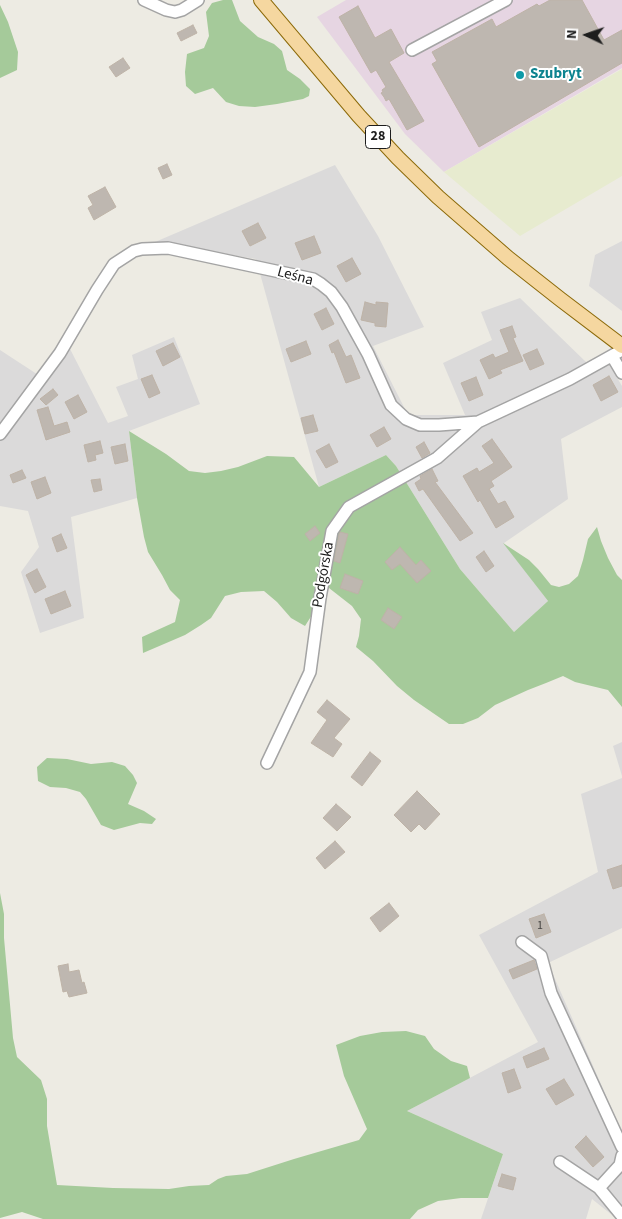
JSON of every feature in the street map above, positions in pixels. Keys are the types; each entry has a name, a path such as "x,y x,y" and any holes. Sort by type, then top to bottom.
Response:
{"main road":[{"name":"28","path":"262,1 359,116 398,158 508,258 608,335 619,350"}],"street":[{"path":"144,0 175,12 198,0"},
{"path":"412,50 506,0"},
{"name":"Leśna","path":"0,434 60,352 114,264 134,251 142,249 168,248 313,280 322,284 331,292 342,307 368,354 391,405 406,419 420,425 478,422 570,379 619,350"},
{"path":"619,350 622,373"},
{"name":"Podgórska","path":"267,763 310,672 320,598 332,531 349,507 437,458 478,422"},
{"path":"522,942 541,956 551,993 622,1147"},
{"path":"599,1188 620,1165 622,1156"},
{"path":"560,1162 599,1188 622,1216"}],"shaded area":[{"path":"346,0 622,0 622,68 444,172 405,134 317,17"},
{"path":"335,165 378,236 424,327 373,346 408,415 465,415 443,363 492,340 481,312 520,298 587,363 622,343 622,359 610,366 622,386 622,407 561,439 568,499 504,543 548,601 514,632 460,569 396,466 386,455 319,487 256,259 155,242"},
{"path":"622,241 622,311 589,286 595,255"},
{"path":"174,337 200,404 129,431 137,498 71,517 84,618 40,633 21,572 39,547 28,511 0,506 0,350 46,380 69,347 108,423 128,416 116,387 138,379 132,355"},
{"path":"622,742 622,776 613,746"},
{"path":"622,778 622,928 548,963 622,1132 622,1219 617,1219 592,1199 586,1219 481,1219 503,1154 407,1111 538,1042 479,935 598,872 581,794"}],"green space":[{"path":"232,0 240,21 258,37 274,44 282,51 287,70 310,89 309,96 277,104 255,107 239,106 226,102 213,88 195,94 186,86 187,54 204,48 209,36 206,12 212,3"},
{"path":"0,5 18,52 17,70 0,78"},
{"path":"622,69 622,176 520,236 444,172"},
{"path":"129,431 189,471 205,473 221,471 267,456 294,457 319,487 386,455 396,466 460,569 514,632 548,601 503,543 529,560 551,585 559,587 569,584 578,576 588,539 597,527 608,558 617,575 622,580 622,707 608,690 575,682 563,676 495,705 478,718 463,724 449,724 397,686 373,661 356,647 361,619 352,606 329,588 305,626 291,618 264,591 241,592 225,596 211,618 185,635 143,653 142,637 175,622 180,600 170,590 148,552 137,498"},
{"path":"47,758 67,759 91,764 112,762 125,766 137,783 128,804 156,819 152,824 140,823 114,830 101,825 80,792 66,788 50,787 38,781 37,767"},
{"path":"0,893 4,914 4,938 13,1038 17,1057 41,1080 47,1099 47,1126 57,1185 169,1189 209,1185 226,1176 247,1174 359,1140 367,1129 344,1076 336,1045 360,1036 382,1032 406,1031 425,1036 434,1049 451,1061 467,1066 470,1078 407,1111 503,1154 488,1198 461,1198 438,1201 418,1210 410,1219 43,1219 22,1212 0,1218"}],"building":[{"name":"Szubryt","path":"550,0 582,0 604,40 622,30 622,63 479,147 432,64 437,61 432,52 492,19 496,27 537,4 539,6"},
{"path":"358,6 375,38 391,29 404,53 389,62 424,121 407,130 389,99 386,101 381,93 386,87 376,70 371,73 339,17"},
{"path":"193,25 197,33 181,41 177,33"},
{"path":"123,58 130,68 116,77 109,67"},
{"path":"167,164 172,175 163,179 158,168"},
{"path":"105,187 116,207 94,220 88,208 93,205 88,196"},
{"path":"258,223 266,238 250,246 242,231"},
{"path":"314,236 321,253 302,260 295,243"},
{"path":"352,258 361,274 346,282 337,266"},
{"path":"365,302 376,305 376,302 388,303 386,327 375,326 375,323 361,320"},
{"path":"326,308 334,324 322,330 314,314"},
{"path":"512,326 516,337 513,338 523,361 500,370 502,373 489,379 480,360 493,354 495,358 509,352 500,330"},
{"path":"338,340 346,357 351,355 360,378 346,383 334,352 332,353 329,345"},
{"path":"306,341 311,354 291,362 286,349"},
{"path":"173,343 180,357 163,366 156,351"},
{"path":"537,349 544,364 530,370 523,355"},
{"path":"152,375 160,393 149,398 141,379"},
{"path":"609,376 618,392 601,401 593,385"},
{"path":"476,377 483,395 469,401 461,383"},
{"path":"53,389 58,395 46,405 40,399"},
{"path":"78,395 87,412 74,419 65,402"},
{"path":"48,407 54,426 67,422 70,432 46,440 37,410"},
{"path":"313,415 318,431 305,434 301,418"},
{"path":"384,427 391,439 377,447 370,435"},
{"path":"492,439 512,467 491,481 494,486 489,489 498,504 505,501 514,517 496,528 463,476 477,468 479,472 494,463 482,446"},
{"path":"100,441 103,453 95,455 96,460 88,462 84,445"},
{"path":"424,442 430,453 422,458 416,447"},
{"path":"125,444 128,461 115,464 111,447"},
{"path":"329,444 338,462 326,468 316,451"},
{"path":"432,469 438,481 435,482 473,533 460,541 423,489 419,491 415,483 421,479 420,476"},
{"path":"22,470 26,478 13,483 10,475"},
{"path":"45,477 51,493 37,499 31,482"},
{"path":"100,479 102,490 94,492 91,480"},
{"path":"315,526 320,533 310,541 305,534"},
{"path":"340,532 348,534 340,563 334,561"},
{"path":"61,534 67,548 57,552 52,538"},
{"path":"400,547 416,565 421,560 431,571 417,583 400,564 392,570 385,562"},
{"path":"484,551 494,566 486,572 476,557"},
{"path":"37,569 46,587 35,593 26,575"},
{"path":"345,574 363,581 358,594 340,588"},
{"path":"65,591 71,606 51,614 45,599"},
{"path":"388,608 402,617 394,629 381,620"},
{"path":"327,700 350,719 334,738 342,744 333,757 311,743 327,720 317,712"},
{"path":"370,752 381,761 362,786 351,777"},
{"path":"417,791 440,814 425,830 419,824 411,832 394,815"},
{"path":"336,804 351,817 337,831 323,818"},
{"path":"335,841 345,852 325,869 316,858"},
{"path":"622,865 622,886 613,889 607,870"},
{"path":"389,903 399,916 380,932 370,918"},
{"path":"544,914 551,932 536,938 529,919"},
{"path":"534,960 537,969 513,979 509,970"},
{"path":"68,964 69,972 79,970 87,993 69,997 67,991 63,992 58,966"},
{"path":"544,1048 549,1059 527,1068 523,1057"},
{"path":"514,1069 521,1088 508,1093 502,1073"},
{"path":"564,1079 574,1095 556,1105 546,1089"},
{"path":"586,1136 604,1157 593,1167 575,1147"},
{"path":"502,1174 516,1178 513,1190 498,1186"}],"place":[{"name":"Szubryt","path":"520,75"}]}
